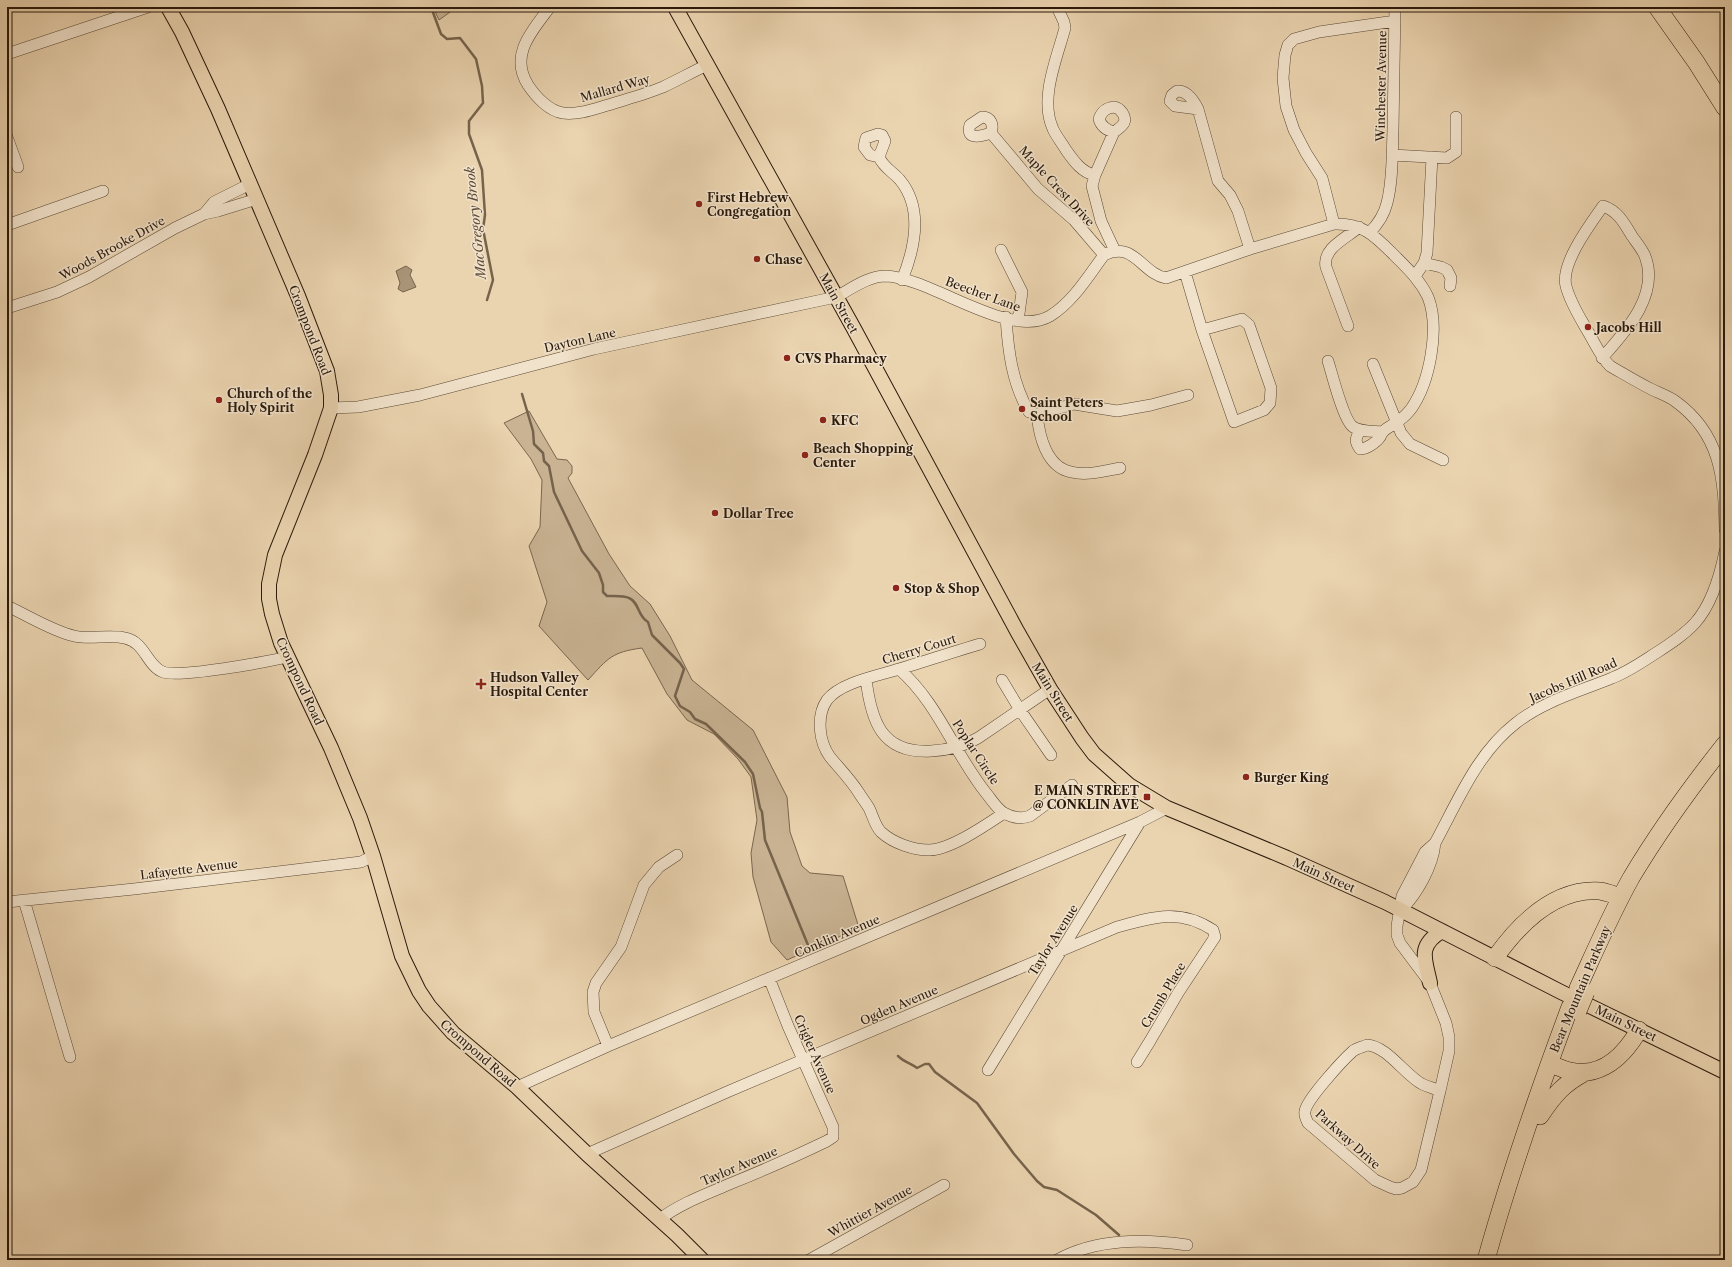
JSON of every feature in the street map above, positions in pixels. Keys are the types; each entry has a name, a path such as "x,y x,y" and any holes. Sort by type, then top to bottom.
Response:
{"highway":[{"path":"1657,7 1696,62 1725,108"},
{"path":"1670,7 1725,89"},
{"name":"Bear Mountain Parkway","path":"1486,1260 1509,1183 1532,1114 1621,897 1665,824 1725,744"},
{"name":"Bear Mountain Parkway","path":"1582,990 1647,872 1684,814 1725,760"},
{"path":"1495,958 1526,920 1537,911 1552,903 1571,895 1590,892 1602,892 1621,897"},
{"name":"Bear Mountain Parkway","path":"1496,1260 1517,1186 1558,1067 1574,1009"},
{"path":"1540,1116 1562,1087 1586,1072 1604,1066 1617,1059 1628,1048 1639,1030"},
{"path":"1558,1067 1570,1073 1586,1072"}],"main road":[{"name":"Crompond Road","path":"168,7 198,64 257,199 323,358 330,383 331,408 315,455 279,542 271,569 269,584 272,614 287,657 336,760 373,856 398,944 419,991 429,1006 453,1033 516,1087 587,1154 660,1219 702,1260"},
{"name":"Main Street","path":"675,7 1050,689 1094,754 1129,785 1167,808 1287,858 1400,910 1725,1072"},
{"path":"1430,983 1424,949 1430,940 1442,931"}],"street":[{"path":"7,54 148,7"},
{"name":"Mallard Way","path":"550,7 530,33 521,57 521,68 531,89 553,110 564,113 593,109 663,87 707,65"},
{"path":"1057,7 1064,22 1065,28 1049,87 1047,104 1048,115 1053,129 1070,157 1082,169 1095,176"},
{"path":"1395,7 1395,21"},
{"name":"Winchester Avenue","path":"1334,224 1322,178 1306,153 1294,130 1286,106 1283,78 1285,55 1288,46 1294,39 1319,32 1395,21 1392,155 1387,203 1378,224 1370,232"},
{"path":"1198,109 1218,181 1230,195 1238,211 1250,249"},
{"path":"1392,155 1447,158 1456,152 1456,117"},
{"path":"1114,132 1092,186 1110,253 1133,255 1158,276 1166,278 1250,249 1334,224 1351,225 1370,232 1415,276 1432,309 1433,321 1431,354 1427,373 1419,395 1410,409 1398,422 1382,432 1377,440 1365,449 1360,449 1355,441 1360,430"},
{"name":"Maple Crest Drive","path":"991,133 1038,188 1110,253"},
{"path":"7,137 18,167"},
{"path":"879,157 885,166 900,180 914,206 915,214 913,240 907,270 902,280"},
{"path":"1415,276 1424,263 1427,253 1432,157"},
{"name":"Woods Brooke Drive","path":"204,214 214,202 250,184"},
{"path":"7,225 104,191"},
{"name":"Woods Brooke Drive","path":"7,308 57,292 89,277 175,228 204,214 218,212 257,199"},
{"path":"1602,358 1623,335 1643,303 1648,283 1645,256 1616,213 1603,206 1573,254 1567,269 1565,284 1571,301 1602,358 1610,366 1674,400 1691,414 1706,434 1719,462 1724,491 1725,530"},
{"path":"1348,326 1326,267 1325,259 1328,252 1359,227"},
{"path":"1001,250 1022,292 1018,321"},
{"name":"Beecher Lane","path":"836,298 866,281 886,276 916,283 990,313 1018,321 1036,321 1050,316 1061,308 1110,253"},
{"path":"1424,263 1447,270 1451,278 1450,286"},
{"path":"1185,272 1202,330 1234,422 1264,410 1270,403 1271,388 1249,325 1242,319 1202,330"},
{"name":"Dayton Lane","path":"331,408 358,407 420,395 594,349 836,298"},
{"path":"1006,317 1008,350 1017,387 1029,412 1037,414 1074,404 1117,411 1152,405 1188,395"},
{"path":"1328,361 1340,400 1352,426 1360,430 1382,432"},
{"path":"1373,364 1398,422 1401,433 1410,444 1443,460"},
{"path":"1037,414 1041,437 1046,450 1052,460 1064,469 1070,472 1097,473 1120,468"},
{"name":"Jacobs Hill Road","path":"1400,910 1402,896 1425,852 1435,843 1479,762 1494,742 1514,724 1534,710 1552,701 1613,678 1638,665 1681,636 1695,623 1709,600 1720,575 1725,551"},
{"path":"7,606 62,632 74,636 124,638 134,641 144,650 157,668 163,672 192,673 287,657"},
{"name":"Cherry Court","path":"866,679 980,644"},
{"name":"Poplar Circle","path":"899,669 920,689 957,747 978,784 1004,813"},
{"path":"1050,689 978,738 965,745 940,751 919,751 907,749 886,738 875,722 868,701 866,679 839,690 828,700 820,721 823,744 829,756 857,790 881,832 892,840 911,847 931,850 942,848 980,829 1004,813 1023,819 1030,816 1072,785"},
{"path":"1002,680 1020,710 1051,754"},
{"name":"Conklin Avenue","path":"516,1087 608,1046 1140,822 1167,808"},
{"name":"Taylor Avenue","path":"988,1070 1140,822"},
{"path":"608,1046 594,1012 593,1001 596,983 621,947 644,884 659,867 677,855"},
{"name":"Lafayette Avenue","path":"7,902 134,889 361,862 373,856"},
{"path":"24,900 70,1057"},
{"name":"Parkway Drive","path":"1400,910 1397,926 1397,935 1400,943 1430,983 1446,1023 1449,1037 1449,1052 1440,1090 1421,1170 1413,1182 1402,1188 1396,1189 1390,1187 1375,1180 1308,1123 1305,1116 1305,1110 1311,1099 1344,1061 1354,1050 1367,1045 1373,1045 1382,1051 1422,1084 1440,1090"},
{"name":"Ogden Avenue","path":"587,1154 727,1092 1117,927 1151,917 1179,916 1205,925 1215,933 1215,937 1212,942"},
{"name":"Crumb Place","path":"1136,1062 1150,1041 1178,992 1212,942"},
{"name":"Crigler Avenue","path":"769,978 788,1026 833,1127 833,1137 830,1140"},
{"name":"Taylor Avenue","path":"660,1219 701,1196 787,1160 830,1140"},
{"name":"Whittier Avenue","path":"809,1260 944,1185"},
{"path":"1057,1260 1090,1247 1122,1241 1157,1241 1187,1244"}],"shaded area":[{"path":"433,7 457,7 439,20"},
{"path":"406,266 412,270 410,275 416,287 403,292 398,289 400,283 396,271"},
{"path":"529,411 557,459 567,460 572,466 572,473 568,478 609,554 630,586 650,604 670,636 692,680 753,730 787,797 790,832 802,866 810,873 843,876 859,928 787,960 771,942 753,877 751,853 757,820 751,777 738,759 714,734 687,720 667,694 642,648 617,654 611,657 588,680 539,626 547,602 529,546 540,527 542,480 531,459 504,423"}],"waterway":[{"name":"MacGregory Brook","path":"431,7 441,34 447,39 460,38 476,59 482,86 483,103 469,121 469,134 482,170 485,215 483,229 493,280 487,300"},
{"name":"MacGregory Brook","path":"522,394 533,431 534,444 543,453 544,461 549,466 554,492 582,551 599,573 603,585 603,592 607,596 627,597 633,600 644,619 648,622 652,635 684,669 675,696 680,706 690,712 695,719 706,724 745,762 753,774 762,812 765,840 810,950"},
{"name":"MacGregory Brook","path":"898,1056 917,1068 925,1064 929,1064 935,1072 977,1103 1014,1154 1037,1181 1044,1187 1057,1190 1096,1215 1119,1235"}],"place":[{"name":"First Hebrew Congregation","path":"699,204"},
{"name":"Chase","path":"757,259"},
{"name":"Jacobs Hill","path":"1588,327"},
{"name":"CVS Pharmacy","path":"787,358"},
{"name":"Church of the Holy Spirit","path":"219,400"},
{"name":"Saint Peters School","path":"1022,409"},
{"name":"KFC","path":"823,420"},
{"name":"Beach Shopping Center","path":"805,455"},
{"name":"Dollar Tree","path":"715,513"},
{"name":"Stop & Shop","path":"896,588"},
{"name":"Hudson Valley Hospital Center","path":"481,684"},
{"name":"Burger King","path":"1246,777"},
{"name":"E MAIN STREET @ CONKLIN AVE","path":"1147,797"}]}
